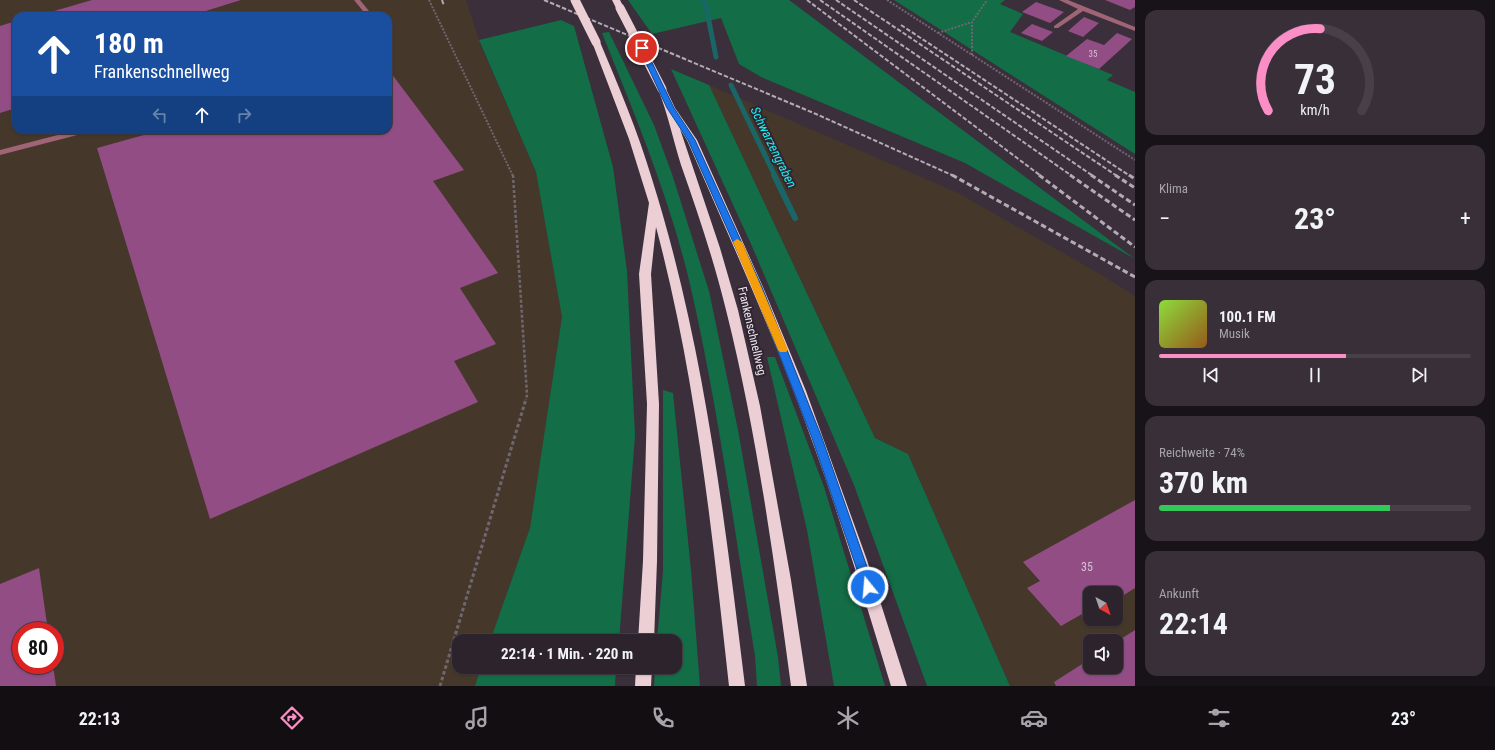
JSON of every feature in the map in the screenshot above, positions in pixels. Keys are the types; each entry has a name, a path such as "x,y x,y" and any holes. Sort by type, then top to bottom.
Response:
{"highway":[{"path":"575,0 596,42 633,136 653,198 678,295 699,404 724,570 736,686"},
{"name":"Frankenschnellweg","path":"616,0 635,34 670,108 678,141 715,248 732,310 754,406 784,580 800,686"},
{"path":"670,108 692,140 757,287 797,384 848,524 899,686"},
{"path":"646,634 650,561 653,404 645,274 653,198"},
{"path":"642,686 643,674"}],"street":[{"path":"357,0 367,12"},
{"path":"1062,0 1135,29"},
{"path":"1056,28 1083,8"},
{"path":"0,154 72,134"}],"path":[{"path":"429,0 514,178 527,396 440,686"},
{"path":"887,0 1135,160"},
{"path":"972,55 972,22 987,0"},
{"path":"938,33 972,22"}],"shaded area":[{"path":"0,0 466,0 481,46 536,172 562,317 530,528 492,634 452,634 452,674 479,674 475,686 0,686"},
{"path":"709,85 958,193 1100,274 1135,296 1135,686 1010,686 908,454 875,438"}],"green space":[{"path":"628,0 789,0 1135,259 965,163 761,77 739,64 721,18 652,34"},
{"path":"894,0 1005,0 1000,4 1023,14 1010,32 1113,75 1107,80 1135,92 1135,154"},
{"path":"561,20 574,26 613,167 627,271 635,436 620,634 492,634 530,528 562,317 536,172 479,40"},
{"path":"609,32 654,125 672,174 709,291 738,430 778,657 781,686 757,686 755,656 726,474 702,338 692,293 684,259 664,194 602,33"},
{"path":"671,69 709,85 875,438 908,454 1010,686 927,686 854,485 751,244"},
{"path":"767,357 775,357 824,487 885,686 834,686 807,530"},
{"path":"663,390 673,393 691,570 700,686 654,686 655,674 682,674 682,634 658,634 663,571"},
{"path":"479,674 616,674 615,686 475,686"}],"building":[{"path":"92,0 241,0 202,12 51,12"},
{"path":"1105,0 1135,0 1135,7 1130,10"},
{"path":"1036,2 1064,12 1050,23 1022,12"},
{"path":"1084,17 1099,23 1083,37 1068,31"},
{"path":"12,22 12,109 0,113 0,26"},
{"path":"1032,24 1053,32 1042,41 1021,33"},
{"path":"1117,33 1132,39 1099,69 1066,56 1087,39 1104,45"},
{"path":"392,74 464,170 433,181 498,273 460,288 496,344 454,361 478,402 210,519 97,148 148,134 392,134"},
{"path":"1135,500 1135,588 1123,596 1123,586 1083,586 1083,615 1082,614 1061,626 1027,588 1040,581 1023,562"},
{"path":"39,568 47,622 12,622 12,674 54,674 56,686 0,686 0,584"},
{"path":"1135,630 1135,686 1056,686 1054,682 1083,663 1083,674 1123,674 1123,638"}],"waterway":[{"name":"Schwarzengraben","path":"703,0 706,6 716,57"},
{"name":"Schwarzengraben","path":"731,85 775,176"},
{"name":"Schwarzengraben","path":"774,175 795,218"}],"railway":[{"path":"442,0 444,6"},
{"path":"544,0 816,114 953,176"},
{"path":"807,0 1041,176"},
{"path":"820,0 1072,176"},
{"path":"836,0 1093,176"},
{"path":"854,0 1117,176"},
{"path":"901,25 1130,176"},
{"path":"1039,175 1135,247"},
{"path":"1070,175 1135,220"},
{"path":"1091,175 1135,205"},
{"path":"1115,175 1135,188"},
{"path":"1129,175 1135,179"},
{"path":"953,176 1135,277"}],"slow traffic":[{"path":"737,242 783,350"}],"route":[{"path":"642,48 670,108 692,140 783,349 800,391 838,496 868,587"}]}
